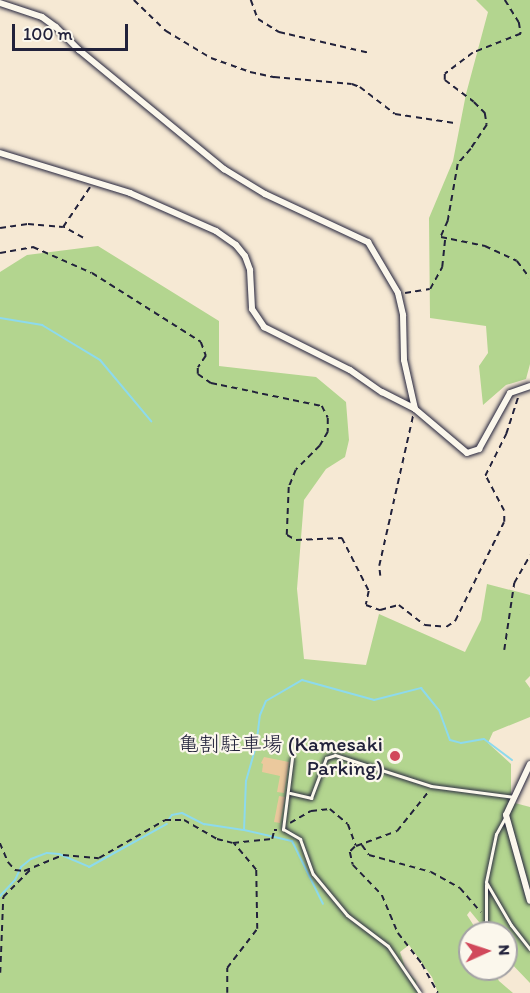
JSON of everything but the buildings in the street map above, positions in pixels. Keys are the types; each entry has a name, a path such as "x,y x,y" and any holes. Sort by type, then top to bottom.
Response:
{"street":[{"path":"0,3 42,17 56,27 80,50 224,169 265,194 368,242 398,294 403,315 404,360 415,409"},
{"path":"0,153 94,181 171,210 216,231 237,245 245,256 250,270 252,309 264,327 350,370 391,397 415,409 460,449 472,452 479,449 494,426 510,393 530,386"},
{"path":"530,764 506,815 530,901"}],"lane":[{"path":"290,793 311,798 326,758 331,755 431,786 514,798"},
{"path":"292,758 285,830 300,839 313,874 347,915 388,946 420,993"},
{"path":"485,921 486,882 496,834 506,815"},
{"path":"486,882 511,926 530,949"}],"path":[{"path":"134,0 166,31 211,58 250,72 274,77 352,84 360,87 395,114 453,123"},
{"path":"251,0 258,19 279,32 369,53"},
{"path":"505,0 519,22 521,34 473,53 445,74 445,80 485,113 487,125 458,164 448,221 441,237 485,246 517,261 530,278"},
{"path":"63,227 94,181"},
{"path":"0,228 28,224 63,227 83,238"},
{"path":"398,294 430,289 442,267 445,239"},
{"path":"0,253 33,247 92,273 201,342 206,356 198,368 198,374 210,383 322,406 328,418 328,432 320,446 296,470 289,487 287,535 296,540 342,538 369,591 366,605 375,610 399,605 420,623 439,628 450,626 455,621 504,522 504,511 485,476 506,434 522,388"},
{"path":"380,576 379,566 415,409"},
{"path":"504,650 514,583 530,555"},
{"path":"431,786 426,797 397,831 356,846 350,852 353,865 382,895 398,933 424,968 438,993"},
{"path":"284,826 311,812 330,809 348,824 356,846"},
{"path":"0,843 15,870 31,869 63,855 99,858 165,820 184,820 217,839 234,843 272,839 274,832"},
{"path":"227,993 227,968 257,929 256,870 234,843"},
{"path":"362,844 369,855 431,872 459,888 484,914"},
{"path":"0,973 3,897 31,869"}],"green space":[{"path":"476,0 530,0 530,364 526,379 506,385 483,405 479,366 488,353 486,326 430,318 429,218 453,161 466,94 488,12"},
{"path":"98,246 219,321 219,366 316,377 346,402 349,440 345,457 326,469 304,500 297,589 304,659 366,665 379,614 465,652 481,620 487,584 530,595 530,676 525,681 530,688 530,717 493,732 488,743 511,764 511,802 530,807 530,983 518,970 518,921 478,921 470,911 467,915 471,921 458,921 458,981 499,981 513,993 438,993 432,977 409,945 400,952 406,970 416,981 418,993 0,993 0,272 27,255"}],"waterway":[{"path":"0,318 42,325 100,360 151,421"},
{"path":"169,819 172,815 182,813 204,824 244,830 246,781 256,747 260,715 266,701 302,680 374,700 421,688 439,710 450,740 461,743 484,739 512,760"},
{"path":"0,896 15,880 21,867 31,859 47,853 59,854 89,867 167,824"},
{"path":"244,830 292,841 323,904"}],"place":[{"name":"亀割駐車場 (Kamesaki Parking)","path":"395,756"}]}
